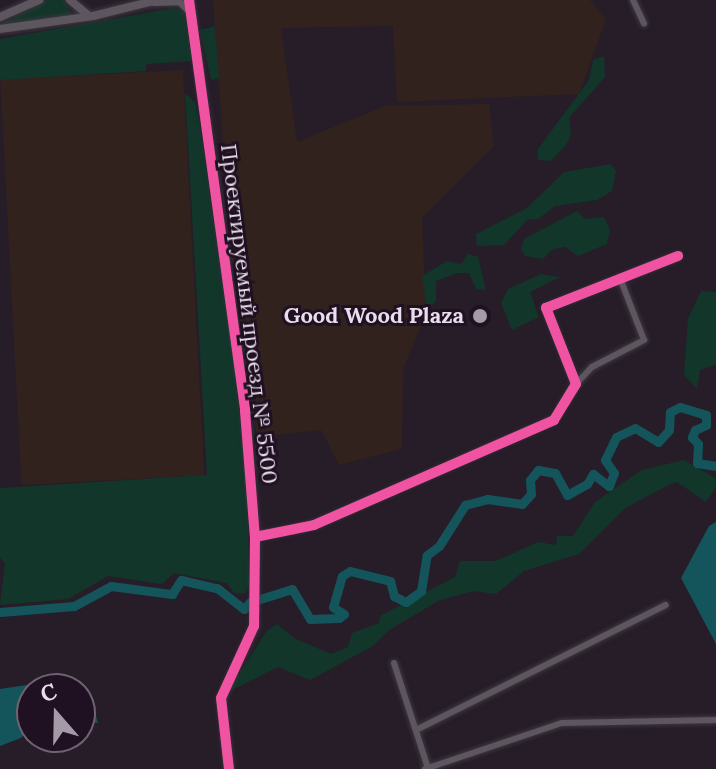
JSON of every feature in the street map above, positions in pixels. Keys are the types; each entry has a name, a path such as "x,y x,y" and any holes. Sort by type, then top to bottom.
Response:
{"main road":[{"path":"0,17 39,0"},
{"path":"70,0 93,16"},
{"path":"0,29 93,16 155,1"}],"street":[{"name":"Проектируемый проезд № 5500","path":"189,0 245,411 255,537 255,605 249,640 221,698 229,769"},
{"path":"633,0 644,24"},
{"path":"155,1 179,1 190,14"},
{"path":"576,384 546,308 678,256"},
{"path":"255,537 314,525 528,434 554,420 576,384 592,367 644,340 620,278"},
{"path":"418,729 666,605"},
{"path":"394,663 418,729 426,768 562,723 716,720"}],"shaded area":[{"path":"213,0 590,0 606,19 579,94 397,102 393,26 281,28 297,142 385,106 489,104 494,146 422,218 426,314 403,369 402,449 339,465 321,430 260,437 256,432 231,253"},
{"path":"183,70 204,475 21,485 0,80"}],"green space":[{"path":"46,0 64,0 72,15 0,25"},
{"path":"174,8 185,13 192,61 146,64 146,71 0,80 0,39"},
{"path":"215,26 219,78 211,80 200,30"},
{"path":"604,56 605,77 569,118 571,135 566,145 551,161 537,160 538,149 589,80 593,60"},
{"path":"185,93 195,102 201,133 234,364 247,485 249,585 245,594 234,593 227,583 174,573 162,584 108,576 68,599 0,605 5,563 0,558 0,488 207,475"},
{"path":"611,164 616,171 612,191 597,200 555,206 538,219 527,220 504,245 477,246 476,234 527,208 564,172"},
{"path":"577,211 585,219 604,217 610,230 607,244 578,256 565,247 553,249 543,259 525,256 521,249 524,239"},
{"path":"468,254 478,257 486,290 476,289 469,273 457,273 436,281 436,301 427,310 422,276 447,261 461,264"},
{"path":"541,274 560,277 530,292 539,317 512,330 501,303 508,289"},
{"path":"701,291 716,292 716,364 700,370 697,389 684,375 688,319"},
{"path":"684,460 715,478 716,487 706,502 677,482 669,485 625,508 579,554 524,571 496,594 473,591 438,601 389,630 373,646 310,680 278,667 228,692 266,632 277,624 294,638 331,654 348,647 352,633 379,623 380,616 455,577 460,561 496,561 538,542 556,545 557,536 573,536 595,502 642,470"}],"water":[{"path":"716,522 716,644 681,578 709,526"},
{"path":"16,687 16,740 0,746 0,689"}],"waterway":[{"path":"0,612 74,606 111,586 172,594 181,580 217,588 244,609 250,602 292,589 310,619 339,618 344,614 333,607 342,576 350,571 390,581 394,596 406,602 421,591 427,555 439,546 465,505 487,499 522,504 531,494 530,480 538,470 555,473 567,495 587,484 593,474 609,486 614,473 605,460 616,437 635,428 658,442 669,430 670,412 680,407 706,415 706,425 695,430 692,437 698,444 697,463 716,466"}],"cycle path":[{"path":"189,0 245,411 255,537 254,626 221,698 229,769"},
{"path":"255,537 314,525 554,420 576,384 546,308 678,256"}],"place":[{"name":"Good Wood Plaza","path":"480,316"}]}
